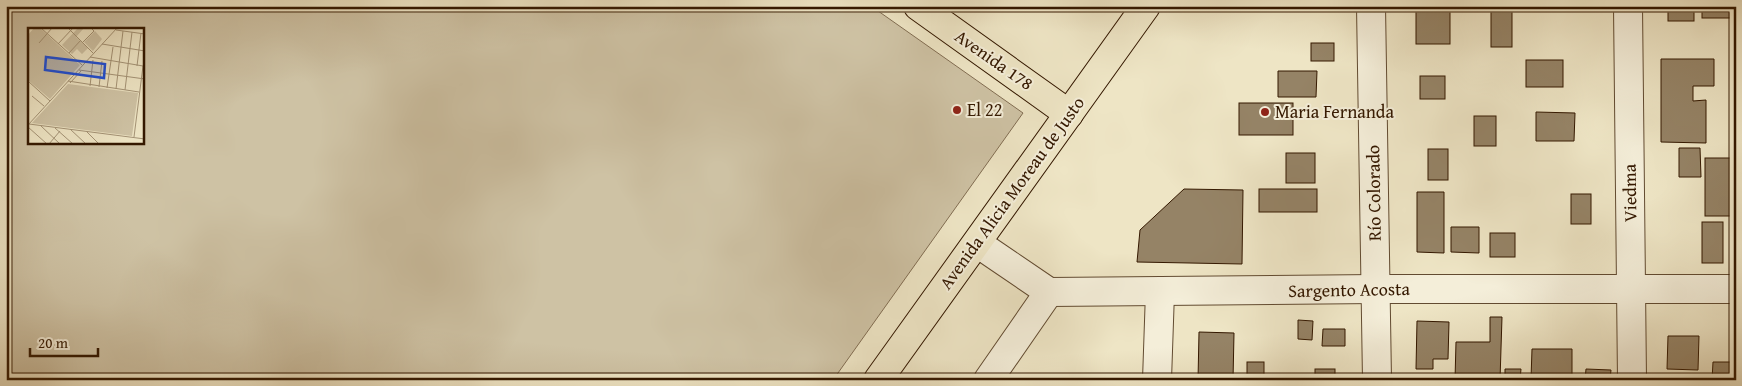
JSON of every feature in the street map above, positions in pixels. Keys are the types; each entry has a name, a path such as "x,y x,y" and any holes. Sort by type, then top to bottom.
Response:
{"main road":[{"name":"Avenida 178","path":"918,6 1069,114"},
{"name":"Avenida Alicia Moreau de Justo","path":"878,380 1146,6"}],"street":[{"name":"Río Colorado","path":"1371,6 1377,380"},
{"name":"Viedma","path":"1628,6 1632,380"},
{"path":"976,243 1049,292 988,380"},
{"name":"Sargento Acosta","path":"1049,292 1376,289 1736,290"},
{"path":"1157,380 1160,292"}],"shaded area":[{"path":"6,6 871,6 1023,113 833,380 6,380"}],"building":[{"path":"1668,6 1694,6 1694,21 1668,21"},
{"path":"1702,6 1736,6 1736,18 1702,18"},
{"path":"1416,9 1450,9 1450,44 1416,44"},
{"path":"1491,11 1512,11 1512,47 1491,47"},
{"path":"1311,43 1334,43 1334,61 1311,61"},
{"path":"1661,59 1714,59 1714,86 1693,86 1693,101 1706,100 1706,143 1661,142"},
{"path":"1526,60 1563,60 1563,87 1526,87"},
{"path":"1278,71 1317,71 1316,97 1278,97"},
{"path":"1420,76 1445,76 1445,99 1420,99"},
{"path":"1239,103 1293,103 1293,135 1239,135"},
{"path":"1536,112 1575,113 1574,141 1536,141"},
{"path":"1474,116 1496,116 1496,146 1474,146"},
{"path":"1679,148 1700,148 1701,177 1679,177"},
{"path":"1428,149 1448,149 1448,180 1428,180"},
{"path":"1286,153 1315,153 1315,183 1286,183"},
{"path":"1705,158 1736,158 1736,216 1705,216"},
{"path":"1184,189 1243,190 1242,264 1137,262 1140,230"},
{"path":"1259,189 1317,189 1317,212 1259,212"},
{"path":"1417,192 1444,192 1444,253 1417,252"},
{"path":"1571,194 1591,194 1591,224 1571,224"},
{"path":"1702,222 1723,222 1723,263 1702,263"},
{"path":"1451,227 1479,227 1479,253 1451,252"},
{"path":"1490,233 1515,233 1515,257 1490,257"},
{"path":"1490,317 1502,317 1500,380 1455,380 1456,342 1490,342"},
{"path":"1298,320 1313,321 1312,340 1298,339"},
{"path":"1417,321 1449,322 1448,359 1433,359 1433,369 1416,369"},
{"path":"1323,329 1345,329 1345,346 1322,346"},
{"path":"1199,332 1234,333 1233,380 1198,380"},
{"path":"1668,336 1699,336 1698,370 1667,369"},
{"path":"1532,349 1572,349 1572,380 1531,379"},
{"path":"1247,362 1264,362 1264,380 1247,380"},
{"path":"1713,362 1736,362 1736,380 1712,380"},
{"path":"1315,369 1335,369 1335,380 1315,380"},
{"path":"1505,369 1521,369 1520,380 1505,380"},
{"path":"1586,369 1611,370 1610,380 1585,380"}],"place":[{"name":"El 22","path":"957,110"},
{"name":"Maria Fernanda","path":"1265,112"}]}
